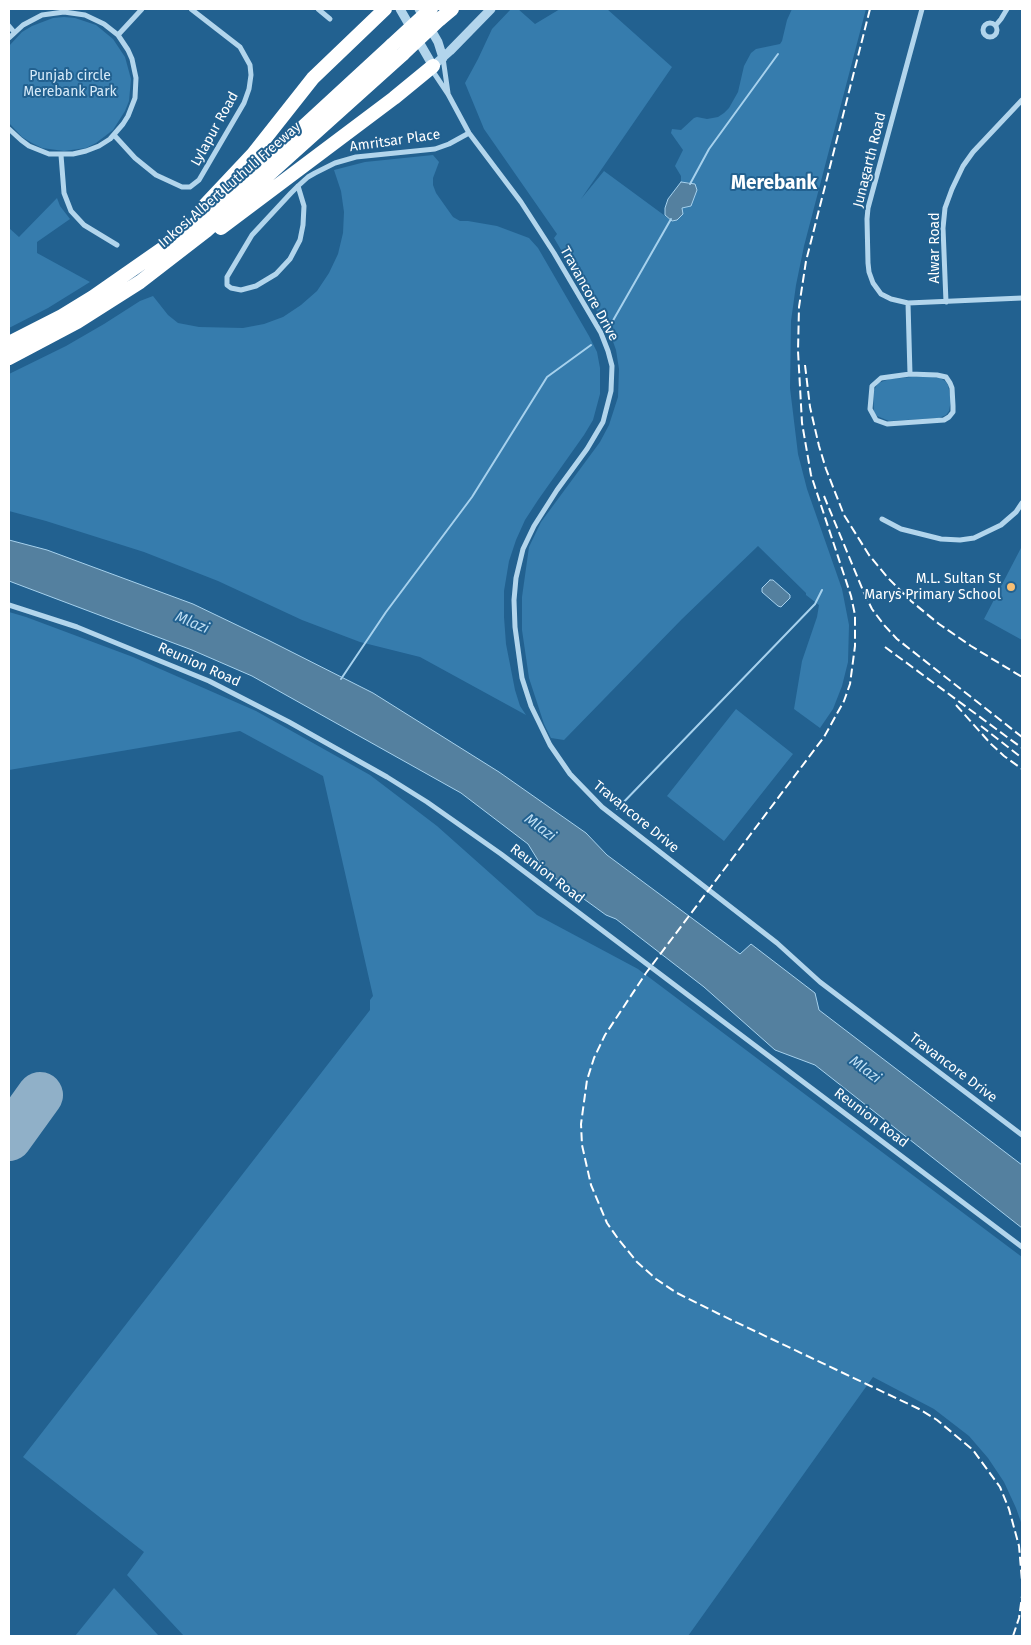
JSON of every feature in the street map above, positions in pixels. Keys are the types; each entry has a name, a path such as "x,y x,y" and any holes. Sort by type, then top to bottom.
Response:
{"highway":[{"path":"169,244 253,154 313,78 385,9"},
{"name":"Inkosi Albert Luthuli Freeway","path":"9,343 62,316 93,297 169,244 214,209 431,9"},
{"name":"Inkosi Albert Luthuli Freeway","path":"9,358 77,322 140,282 206,231 452,9"},
{"path":"140,282 193,248 240,214 394,98 438,62"}],"street":[{"path":"118,35 142,9"},
{"name":"Lylapur Road","path":"114,135 135,158 156,175 182,187 190,187 199,180 244,103 249,90 251,76 250,65 240,47 192,9"},
{"path":"318,9 330,18"},
{"path":"400,9 438,62"},
{"path":"419,9 438,42 438,62 448,94"},
{"path":"438,62 491,9"},
{"name":"Junagarth Road","path":"922,9 871,199 867,220 869,272 873,283 881,294 891,299 908,303 1022,298"},
{"path":"996,25 1007,9"},
{"path":"9,38 32,19 64,10 80,14 95,19 118,35 132,59 136,78 135,98 123,124 114,135 99,146 86,152 60,155 49,154 34,148 10,133"},
{"path":"9,26 14,32"},
{"name":"Travancore Drive","path":"438,62 434,73 469,132 521,202 554,253 601,334 608,351 612,370 610,400 603,422 587,449 534,526 523,549 516,578 514,600 515,627 522,678 531,706 550,745 573,778 602,807 777,943 820,982 1022,1135"},
{"name":"Alwar Road","path":"946,302 943,228 945,208 952,189 968,159 1022,100"},
{"name":"Amritsar Place","path":"298,186 304,206 303,225 300,240 290,259 276,274 256,286 243,290 231,288 227,285 227,277 248,241 298,186 315,173 335,163 356,157 432,150 449,144 469,132"},
{"path":"60,155 64,193 71,210 84,225 116,245"},
{"path":"908,303 910,374"},
{"path":"910,374 946,377 952,388 953,406 949,418 944,420 887,424 876,420 870,409 872,386 881,378 910,374"},
{"path":"882,519 901,529 942,540 960,540 974,538 1001,526 1016,512 1022,503"},
{"name":"Reunion Road","path":"9,604 85,630 209,681 289,722 387,777 427,802 501,854 1022,1247"}],"green space":[{"path":"511,9 518,9 535,24 560,9 607,9 672,67 581,199 604,171 672,221 677,220 682,214 682,208 691,206 690,182 681,182 681,176 675,166 683,150 671,133 672,129 681,130 697,117 707,119 718,117 729,108 738,92 744,66 751,53 756,49 780,44 792,9 866,9 804,246 791,321 790,388 798,454 807,489 842,589 849,625 848,662 842,686 833,709 820,728 794,709 802,661 817,617 819,605 806,595 758,546 682,619 564,740 551,738 544,724 529,678 522,630 522,597 529,547 541,522 600,442 609,425 618,397 619,369 616,350 610,333 554,238 557,234 484,129 465,83 492,29"},
{"name":"Punjab circle Merebank Park","path":"53,18 75,18 96,25 113,39 125,57 131,79 129,101 113,130 86,148 64,151 42,148 32,143 22,137 9,123 9,46 22,32 32,26"},
{"path":"433,155 439,162 433,178 433,185 436,193 453,217 460,221 497,226 529,238 538,248 589,336 597,352 600,368 600,394 593,420 525,520 509,561 504,591 506,644 515,690 520,706 526,715 420,657 360,642 302,620 218,581 144,552 9,511 9,374 66,346 140,301 153,296 168,315 178,323 199,327 243,328 264,324 283,317 317,291 329,273 338,254 343,233 344,212 341,191 334,170 365,162"},
{"path":"57,198 60,206 70,219 37,242 37,253 90,282 48,308 9,328 9,228 19,237"},
{"path":"932,377 945,381 948,385 951,400 949,411 946,415 939,418 889,421 877,416 874,412 873,392 878,383 890,379"},
{"name":"M.L. Sultan St Marys Primary School","path":"1022,546 1022,640 984,619"},
{"path":"9,612 133,657 256,711 370,775 437,826 537,915 638,969 1022,1257 1022,1525 1004,1482 988,1458 969,1436 934,1409 873,1377 688,1636 184,1636 127,1575 144,1552 23,1457 370,1010 370,1000 373,996 323,776 240,731 9,770"},
{"path":"736,709 793,754 724,841 667,796"},
{"path":"114,1588 159,1636 75,1636"}],"water":[{"path":"681,182 695,184 697,190 691,206 682,208 683,214 677,220 672,221 665,215 665,208 668,199"},
{"name":"Mlazi","path":"9,540 47,550 193,604 373,693 499,772 586,833 607,855 740,954 751,944 815,993 819,1010 1022,1165 1022,1228 815,1065 775,1050 704,987 616,919 606,915 544,870 528,844 461,793 252,676 192,650 9,581"},
{"path":"770,580 773,580 790,595 790,598 781,607 762,592 762,588"}],"waterway":[{"path":"690,184 709,149 778,54"},
{"path":"607,331 671,219"},
{"path":"341,679 386,612 472,497 547,377 591,345"},
{"path":"617,809 815,604 822,590"}],"runway":[{"path":"9,1138 40,1095"}],"railway":[{"path":"870,9 806,261 799,307 798,351 802,423 811,475 851,596 855,615 855,646 850,684 844,701 824,737 646,973 605,1035 594,1058 587,1080 581,1124 582,1145 591,1185 607,1223 637,1262 656,1279 677,1293 721,1315 919,1409 937,1420 973,1450 1000,1487 1009,1509 1019,1546 1022,1581"},
{"path":"805,365 810,407 826,469 844,515 869,555 911,601 939,624 1022,677"},
{"path":"824,496 864,593 872,609 884,625 897,639 1022,737"},
{"path":"885,647 1022,748"},
{"path":"956,705 991,744 1022,769"},
{"path":"981,726 1022,758"},
{"path":"1013,1636 1019,1618 1022,1596"}],"place":[{"name":"M.L. Sultan St Marys Primary School","path":"1011,587"}],"district":[{"name":"Merebank","path":"774,184"}]}
